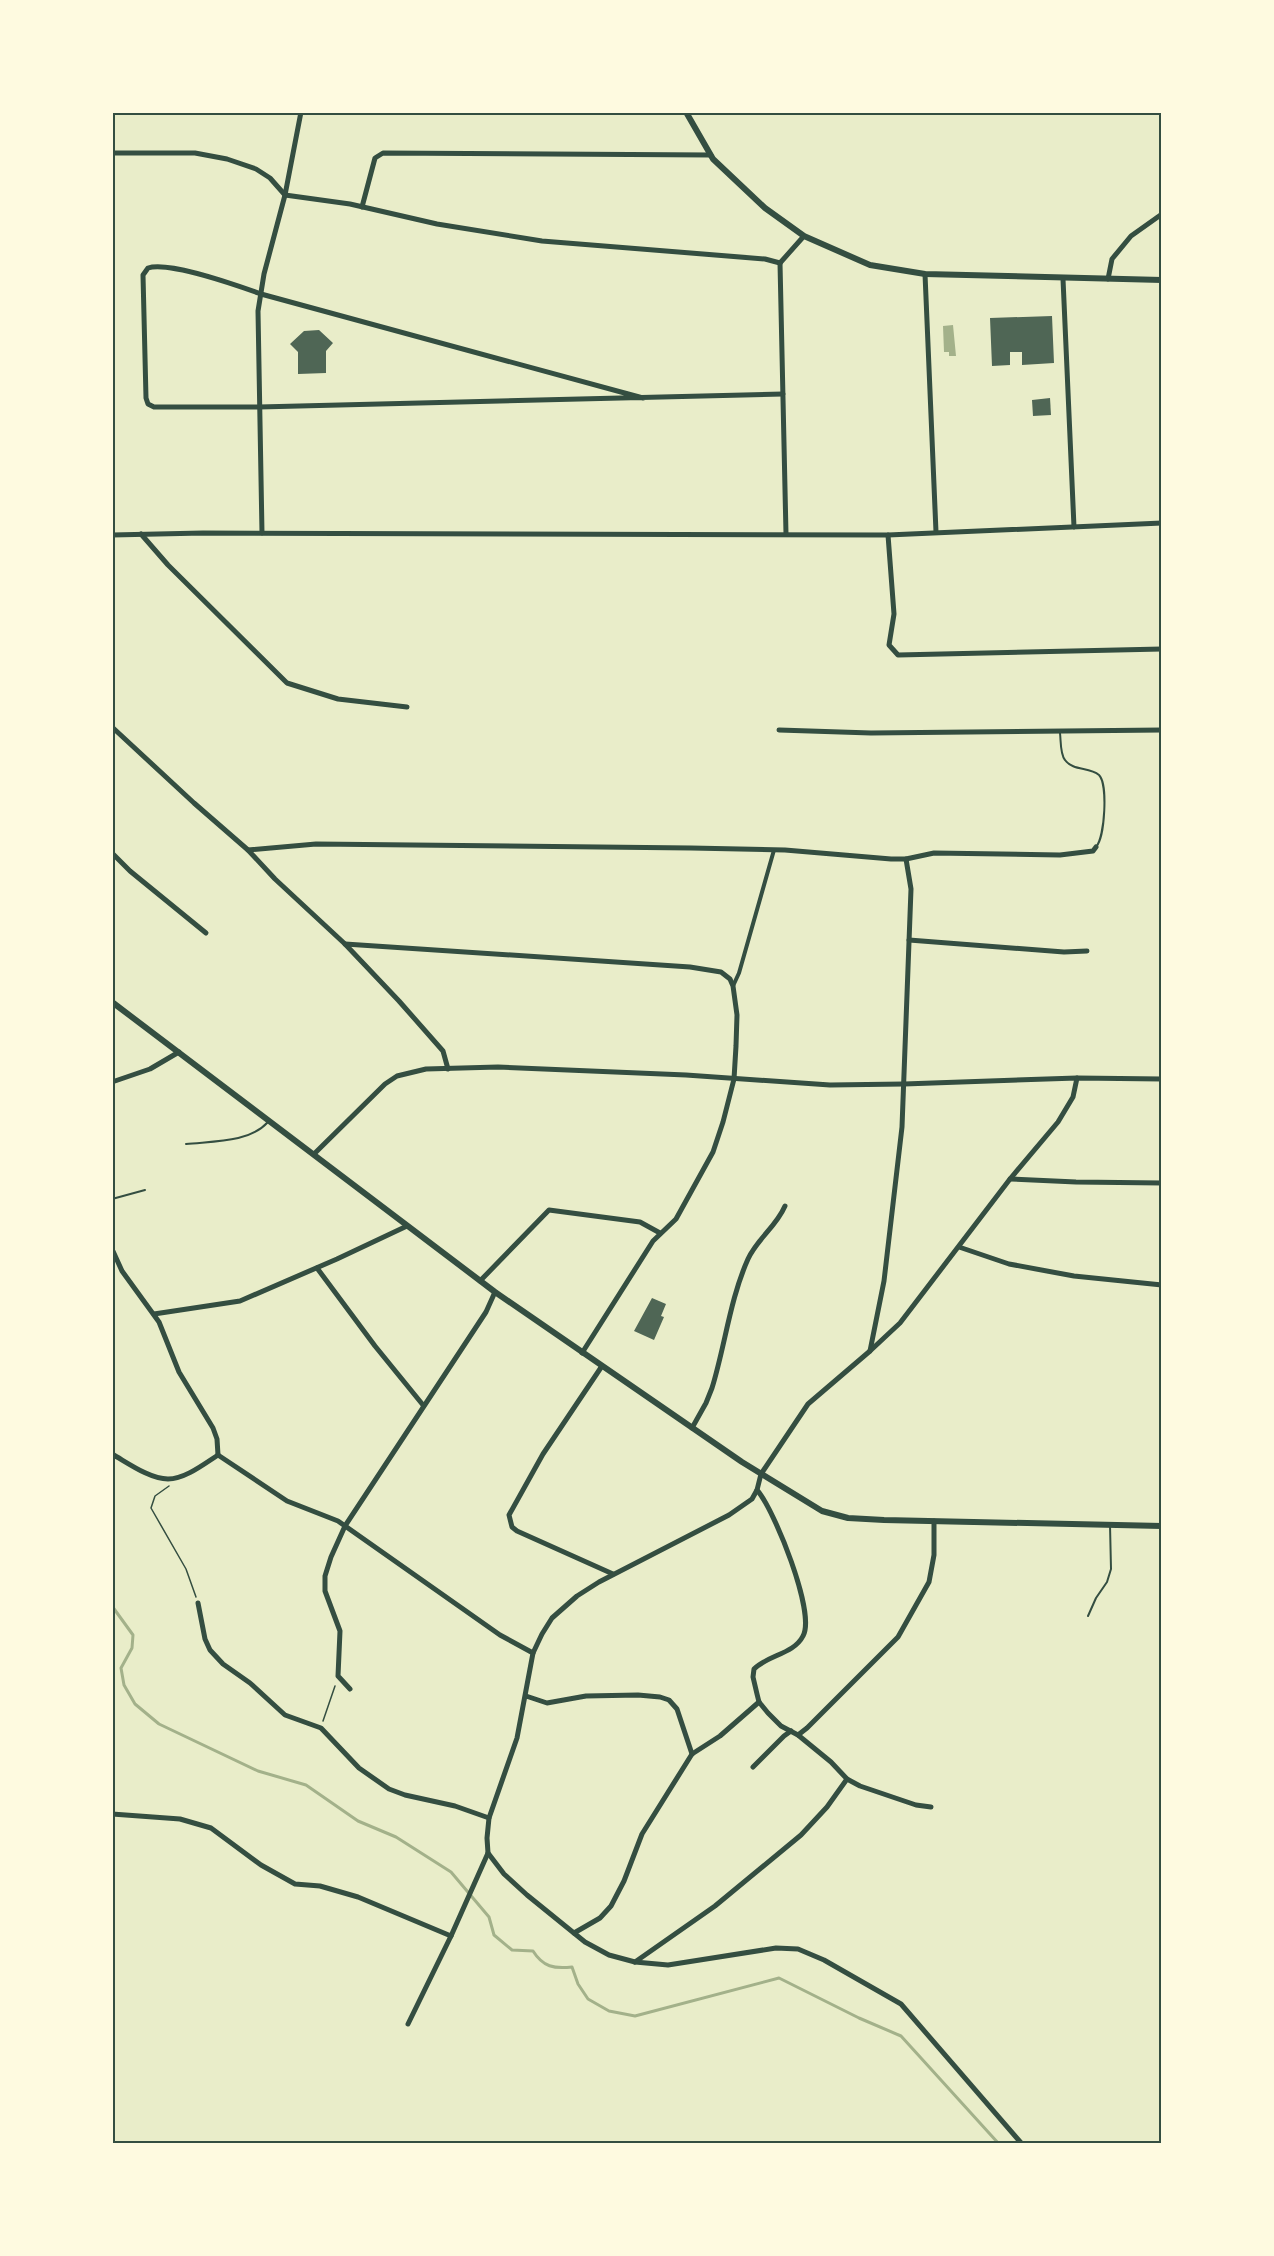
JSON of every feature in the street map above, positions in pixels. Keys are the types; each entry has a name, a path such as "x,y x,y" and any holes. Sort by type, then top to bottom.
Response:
{"street":[{"path":"262,533 258,311 285,195 301,112"},
{"path":"686,112 711,155 765,208 804,236 870,265 925,274 1161,280"},
{"path":"112,153 195,153 227,159 256,169 270,178 285,195 362,207 436,224 542,241 765,259 780,263"},
{"path":"362,207 375,159 383,153 711,155"},
{"path":"1108,279 1112,259 1131,236 1161,214"},
{"path":"786,534 780,263 804,236"},
{"path":"643,398 174,269 151,266 143,274 146,398 148,404 158,407 259,407 643,398 783,394"},
{"path":"925,274 936,532"},
{"path":"1063,279 1074,527"},
{"path":"112,535 262,533 888,535 1161,524"},
{"path":"141,534 287,683 338,699 407,707"},
{"path":"888,535 894,614 890,645 898,655 1161,649"},
{"path":"112,727 248,850 288,892 345,944 443,1051 448,1069"},
{"path":"778,730 871,733 1161,730"},
{"path":"248,850 328,844 774,850 906,859 934,853 1060,855 1093,851 1096,847"},
{"path":"733,986 739,973 774,850"},
{"path":"112,853 130,871 206,933"},
{"path":"870,1351 884,1281 902,1127 911,890 906,859"},
{"path":"909,940 1087,951"},
{"path":"345,944 690,967 721,972 730,979 737,1015 734,1079 713,1152 676,1219 660,1233 582,1353"},
{"path":"112,1002 495,1292 692,1428 811,1506 832,1515 848,1518 1161,1526"},
{"path":"112,1082 150,1069 179,1052"},
{"path":"314,1154 385,1084 397,1076 426,1069 498,1067 652,1073 830,1085 1077,1078 1161,1079"},
{"path":"408,2024 488,1853 489,1818 515,1747 533,1653 542,1634 564,1607 578,1596 614,1574 744,1506 757,1490 760,1474 808,1404 900,1323 1010,1179 1058,1122 1073,1097 1077,1078"},
{"path":"1010,1179 1161,1183"},
{"path":"692,1428 712,1388 748,1258 773,1227 785,1206"},
{"path":"480,1281 549,1210 640,1222 660,1233"},
{"path":"154,1314 240,1301 407,1226"},
{"path":"959,1247 1010,1264 1074,1276 1161,1285"},
{"path":"112,1249 122,1271 154,1314 179,1372 213,1428 217,1439 218,1455"},
{"path":"317,1268 423,1406"},
{"path":"350,1689 338,1676 340,1631 326,1591 325,1576 345,1526 486,1311 495,1292"},
{"path":"602,1366 540,1458 511,1508 509,1520 517,1531 614,1574"},
{"path":"112,1454 161,1478 169,1479 195,1470 218,1455"},
{"path":"218,1455 287,1501 345,1526 500,1635 533,1653"},
{"path":"757,1490 767,1505 793,1564 806,1630 799,1642 754,1669 754,1682 759,1702 778,1724 798,1735 831,1762 847,1779 860,1786 915,1805 931,1807"},
{"path":"798,1735 903,1629 912,1609 929,1582 934,1555 934,1521"},
{"path":"198,1603 205,1639 210,1650 223,1664 250,1683 285,1715 321,1728 359,1768 389,1789 405,1795 455,1806 489,1818"},
{"path":"526,1696 547,1703 586,1696 660,1696 669,1700 677,1710 692,1754"},
{"path":"574,1933 600,1918 611,1906 624,1881 642,1833 692,1754 720,1736 759,1702"},
{"path":"753,1767 791,1731"},
{"path":"635,1962 715,1906 801,1835 827,1807 847,1779"},
{"path":"112,1814 180,1819 211,1828 261,1865 295,1884 320,1886 358,1897 451,1936"},
{"path":"488,1853 504,1874 574,1933 598,1950 635,1962 668,1965 776,1948 798,1949 811,1954 901,2004 1022,2144"}],"lane":[{"path":"1060,732 1065,761 1077,768 1097,773 1103,782 1102,829 1101,838 1096,847"},
{"path":"186,1144 253,1134 269,1120"},
{"path":"112,1198 145,1190"},
{"path":"1088,1616 1107,1582 1111,1569 1110,1525"}],"path":[{"path":"178,1477 168,1488 155,1496 151,1508 186,1569 198,1603"},
{"path":"321,1728 338,1676"}],"shaded area":[{"path":"953,325 956,356 949,356 949,352 944,352 943,326"}],"building":[{"path":"1052,316 1054,363 1022,365 1022,352 1010,352 1010,365 992,366 990,318"},
{"path":"319,330 333,343 326,351 326,373 298,374 298,352 290,344 304,331"},
{"path":"1050,398 1051,415 1033,416 1032,400"},
{"path":"652,1298 666,1304 661,1316 664,1317 654,1340 634,1331"}],"waterway":[{"path":"112,1606 133,1635 132,1648 121,1668 124,1685 135,1704 159,1724 258,1771 306,1785 358,1821 396,1837 451,1872 489,1917 494,1935 512,1950 533,1951 545,1964 560,1968 572,1967 578,1984 588,1999 609,2011 635,2016 779,1978 901,2036 999,2144"}]}
